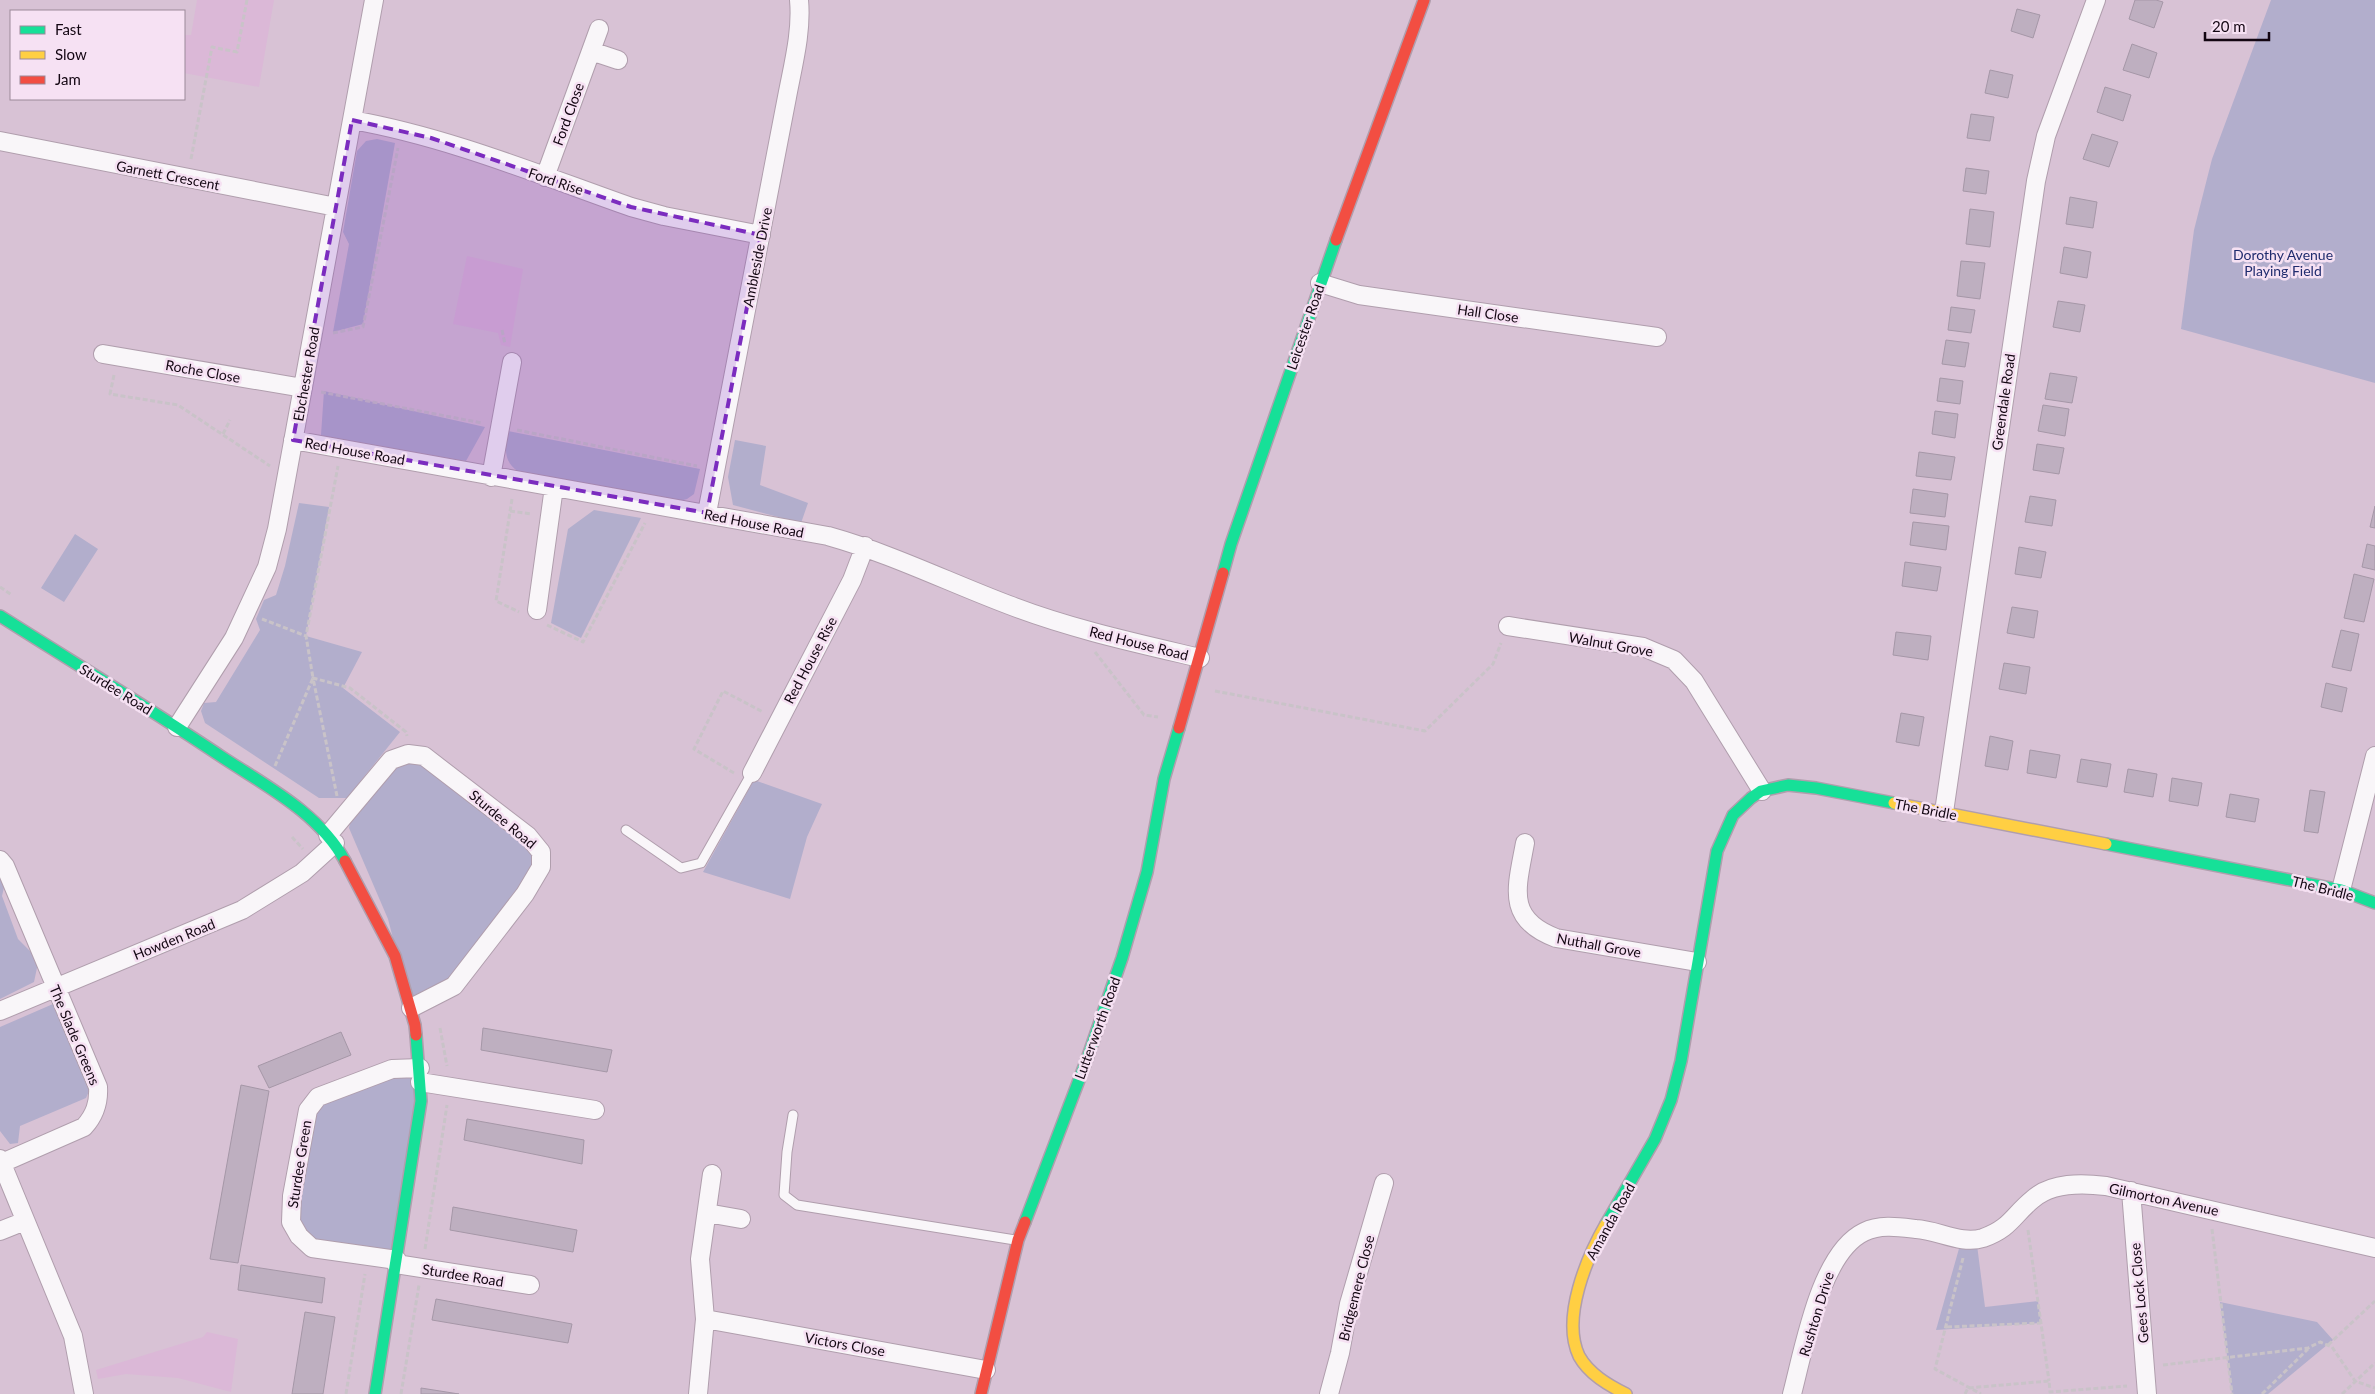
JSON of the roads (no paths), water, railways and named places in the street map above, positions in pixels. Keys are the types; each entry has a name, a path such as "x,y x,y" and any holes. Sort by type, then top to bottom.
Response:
{"street":[{"name":"Ebchester Road","path":"177,727 234,638 267,567 287,478 374,0"},
{"name":"Ambleside Drive","path":"707,513 798,37 799,0"},
{"name":"Leicester Road","path":"1200,658 1231,544 1320,283 1424,0"},
{"name":"Greendale Road","path":"1944,812 2036,181 2046,136 2096,0"},
{"name":"Ford Close","path":"545,177 599,29"},
{"path":"591,51 618,60"},
{"name":"Ford Rise","path":"352,120 402,130 631,207 664,216 761,235"},
{"name":"Garnett Crescent","path":"0,141 336,207"},
{"name":"Hall Close","path":"1320,283 1359,295 1657,337"},
{"name":"Roche Close","path":"111,356 303,388"},
{"path":"491,477 512,362"},
{"name":"Red House Road","path":"293,440 828,536 865,546 913,564 1010,606 1094,632 1200,658"},
{"path":"537,610 554,488"},
{"name":"Red House Rise","path":"750,777 852,580 865,546"},
{"name":"Sturdee Road","path":"0,616 177,727 265,784 301,810 331,839 395,956 415,1025 421,1101 375,1394"},
{"name":"Walnut Grove","path":"1508,626 1643,647 1674,660 1694,681 1762,791"},
{"name":"Lutterworth Road","path":"981,1394 1018,1240 1087,1059 1122,958 1147,872 1164,779 1200,658"},
{"name":"Sturdee Road","path":"331,839 342,818 391,760 408,754 424,756 528,836 541,852 542,867 525,894 454,986 410,1008"},
{"path":"2341,890 2375,756"},
{"name":"The Bridle","path":"1681,1062 1717,851 1723,832 1733,814 1746,801 1762,791 1788,784 1944,812 2341,890 2375,903"},
{"name":"Howden Road","path":"0,1011 242,910 275,892 316,862 331,839"},
{"name":"Nuthall Grove","path":"1525,843 1517,885 1519,902 1525,920 1539,932 1556,938 1697,962"},
{"name":"The Slade Greens","path":"0,860 5,866 98,1087 99,1098 96,1108 92,1119 84,1127 1,1161 73,1336 84,1394"},
{"name":"Amanda Road","path":"1626,1394 1596,1379 1581,1360 1574,1338 1574,1319 1583,1274 1592,1248 1658,1134 1671,1099 1681,1062"},
{"name":"Sturdee Green","path":"397,1262 312,1248 299,1236 291,1222 292,1196 308,1110 318,1097 392,1068 420,1075"},
{"path":"420,1075 449,1086 595,1110"},
{"path":"698,1394 705,1319 700,1259 712,1174"},
{"name":"Bridgemere Close","path":"1329,1394 1340,1353 1349,1304 1384,1183"},
{"name":"Gilmorton Avenue","path":"1967,1240 1980,1239 1994,1233 2011,1222 2034,1198 2052,1189 2080,1183 2106,1186 2210,1208 2375,1248"},
{"name":"Gees Lock Close","path":"2131,1191 2146,1390"},
{"path":"707,1213 742,1219"},
{"path":"0,1231 25,1221"},
{"name":"Rushton Drive","path":"1792,1394 1818,1301 1831,1266 1846,1243 1865,1231 1887,1226 1920,1229 1967,1240"},
{"name":"Sturdee Road","path":"397,1262 422,1268 530,1285"},
{"name":"Victors Close","path":"705,1319 986,1370"}],"lane":[{"path":"626,830 681,868 701,863 750,777"},
{"path":"793,1115 787,1152 784,1195 797,1205 1018,1240"}],"park label":[{"name":"Dorothy Avenue Playing Field","path":"2283,262"}]}
